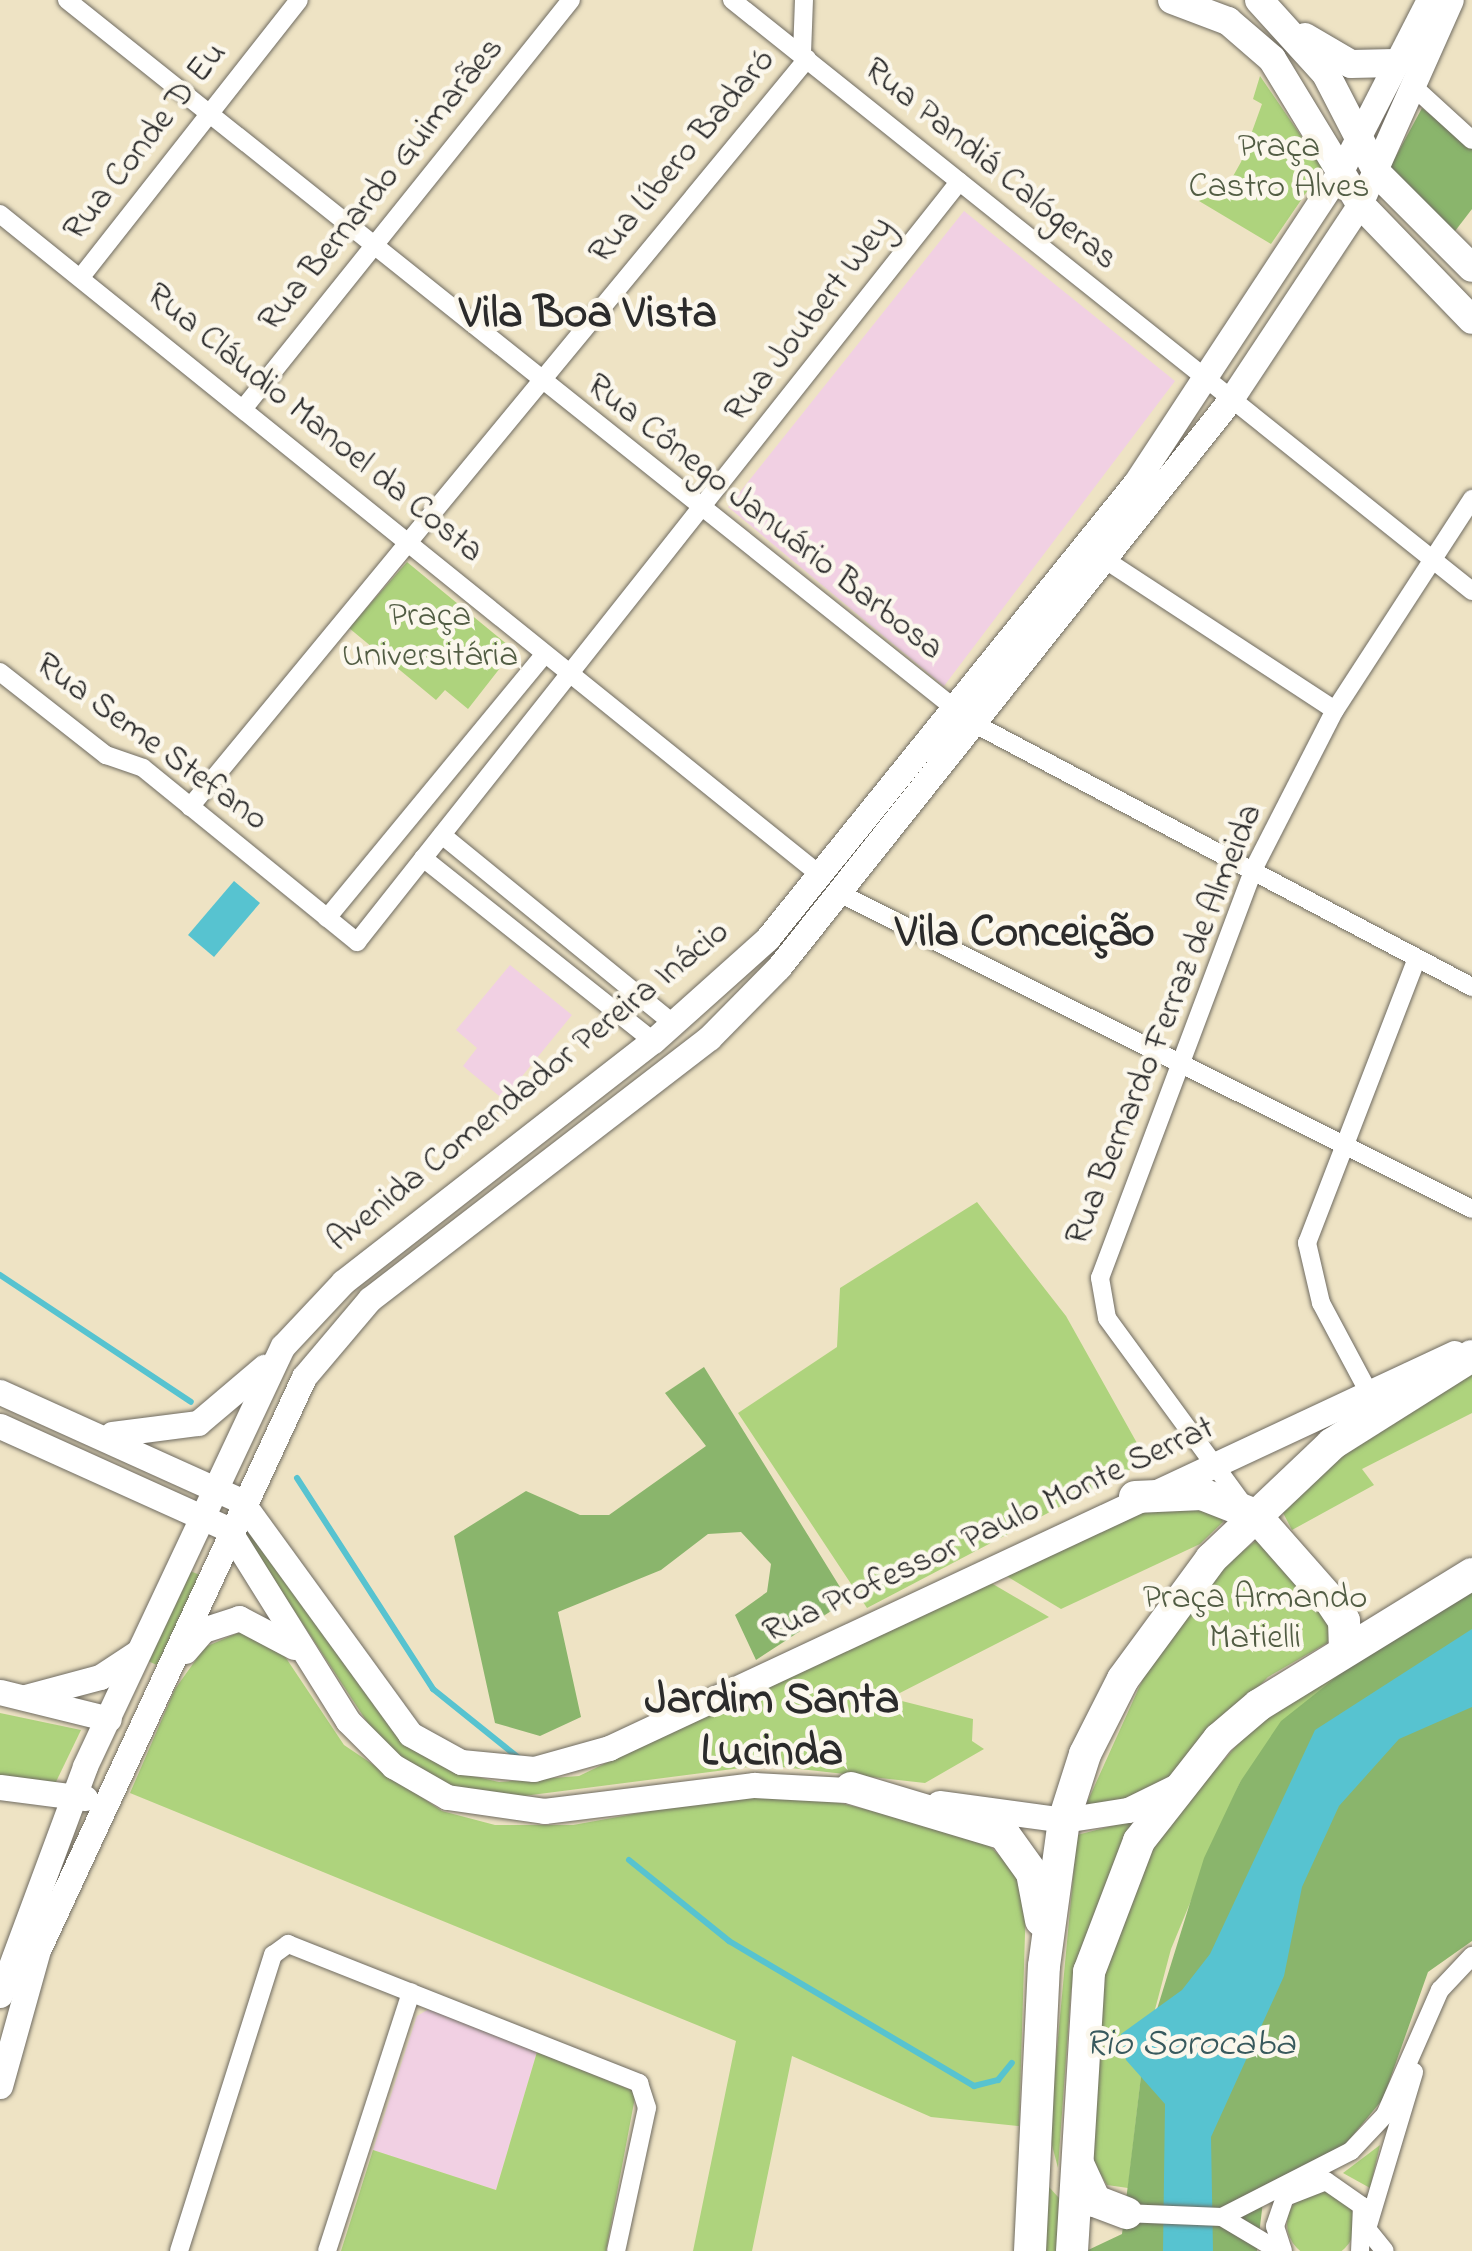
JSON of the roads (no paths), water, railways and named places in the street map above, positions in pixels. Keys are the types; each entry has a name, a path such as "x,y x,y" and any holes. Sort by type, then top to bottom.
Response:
{"highway":[{"path":"1030,2251 1044,1966 1064,1820 1123,1679 1254,1516 1332,1444 1472,1356"},
{"path":"1134,1497 1202,1494 1254,1516 1330,1600 1344,1621 1344,1648"},
{"path":"1072,2250 1089,1972 1134,1850 1181,1784 1259,1705 1344,1648 1472,1574"},
{"path":"852,1788 1004,1834 1032,1873 1044,1966"},
{"path":"1035,2138 1075,2210"},
{"path":"1077,2160 1096,2201 1128,2213"},
{"path":"1072,2250 1093,2222 1128,2213"}],"main road":[{"path":"1172,0 1228,21 1272,59 1343,167 1360,204 1472,320"},
{"path":"1259,0 1284,25 1359,132 1377,173 1472,268"},
{"name":"Avenida Comendador Pereira Inácio","path":"0,2086 38,1950 109,1790 169,1670 228,1529 304,1377 370,1299 709,1038 839,893 1207,380 1343,167 1430,0"},
{"name":"Avenida Comendador Pereira Inácio","path":"0,1995 71,1801 283,1346 382,1249 674,1024 820,875 1108,561 1231,399 1360,204 1417,90 1451,0"},
{"path":"1284,25 1351,64 1396,62"},
{"name":"Rua Professor Paulo Monte Serrat","path":"241,1501 410,1734 461,1762 513,1770 609,1748 1134,1497 1472,1345"},
{"path":"88,1429 126,1437 198,1424 283,1346"},
{"path":"0,1392 241,1501"},
{"path":"0,1426 228,1529 348,1721 393,1766 482,1807 544,1812 754,1785 852,1788 1064,1820 1128,1810 1181,1784"},
{"path":"169,1670 203,1630 239,1618 284,1636 316,1668"},
{"path":"13,1694 100,1677 142,1649"},
{"path":"13,1694 109,1719 126,1754"},
{"path":"0,1787 71,1801 109,1790"}],"street":[{"name":"Rua Cônego Januário Barbosa","path":"67,0 963,717 1472,987"},
{"name":"Rua Conde D Eu","path":"81,277 300,0"},
{"name":"Rua Bernardo Guimarães","path":"243,410 571,0"},
{"name":"Rua Pandiá Calógeras","path":"732,0 1207,380"},
{"path":"804,0 804,57"},
{"name":"Rua Líbero Badaró","path":"190,807 406,538 804,57"},
{"path":"1417,90 1472,140"},
{"name":"Rua Joubert Wey","path":"356,942 960,182"},
{"name":"Rua Cláudio Manoel da Costa","path":"0,214 820,875"},
{"path":"1207,380 1472,591"},
{"name":"Rua Bernardo Ferraz de Almeida","path":"1254,1516 1210,1465 1100,1295 1253,870 1334,710 1472,499"},
{"path":"1108,561 1334,710"},
{"path":"327,918 545,654"},
{"name":"Rua Seme Stefano","path":"0,672 190,807 356,942"},
{"path":"442,835 674,1024"},
{"path":"384,849 411,873"},
{"path":"424,858 653,1042"},
{"path":"839,893 1182,1070 1472,1208"},
{"path":"1368,1391 1309,1274 1307,1243 1339,1147 1417,958"},
{"path":"179,2251 277,1949 295,1945 646,2090 616,2251"},
{"path":"1360,2251 1440,1990 1472,1956"},
{"path":"328,2251 411,1992"},
{"path":"1075,2210 1222,2218 1297,2186 1370,2135 1416,2059"},
{"path":"1297,2186 1341,2185 1362,2206 1367,2230 1385,2251"},
{"path":"1281,2251 1278,2210 1297,2186"},
{"path":"1222,2218 1281,2251"}],"water":[{"path":"234,881 260,903 214,957 188,935"},
{"name":"Rio Sorocaba","path":"1472,1629 1472,1707 1399,1739 1339,1806 1302,1887 1284,1976 1211,2137 1213,2251 1163,2251 1165,2104 1126,2060 1121,2034 1182,1990 1210,1954 1315,1730"}],"waterway":[{"path":"0,1275 191,1402"},
{"path":"297,1478 433,1689 520,1759"},
{"path":"629,1860 729,1941 974,2086 998,2080 1012,2063"}],"district":[{"name":"Vila Boa Vista","path":"588,316"},
{"name":"Vila Conceição","path":"1025,935"},
{"name":"Jardim Santa Lucinda","path":"772,1728"}],"park label":[{"name":"Praça Castro Alves","path":"1279,168"},
{"name":"Praça Universitária","path":"430,637"},
{"name":"Praça Armando Matielli","path":"1255,1619"}]}
